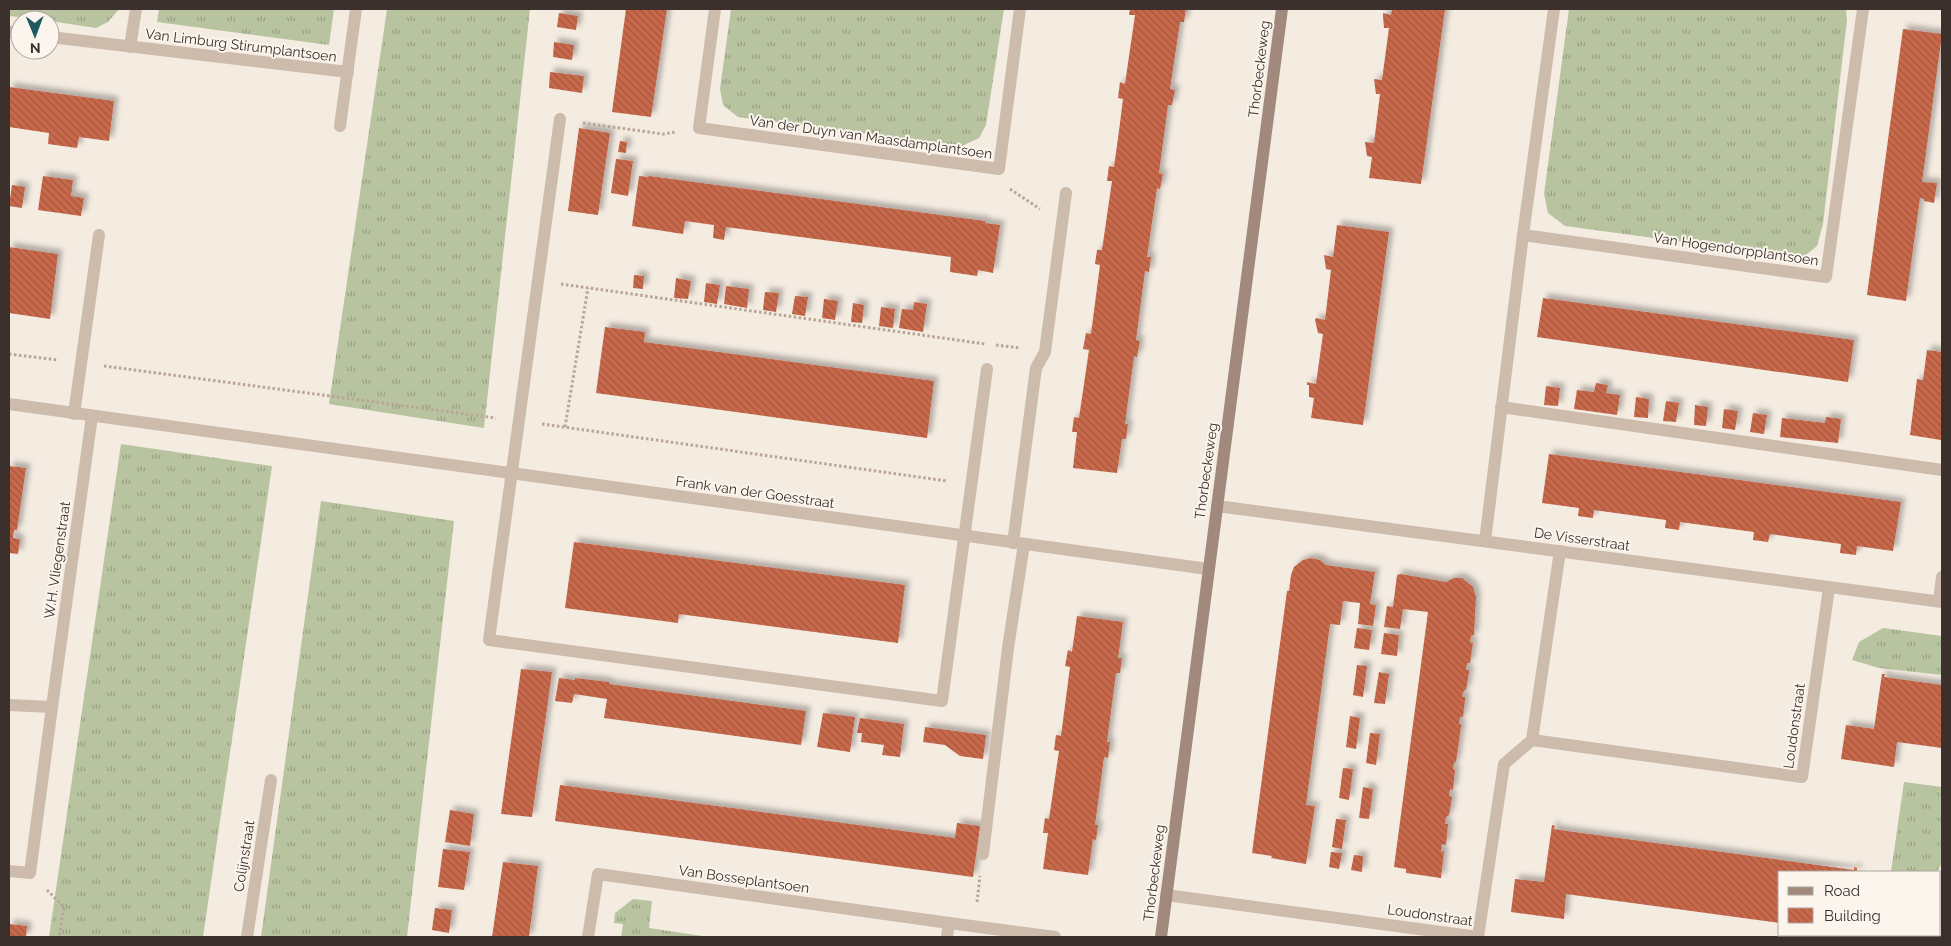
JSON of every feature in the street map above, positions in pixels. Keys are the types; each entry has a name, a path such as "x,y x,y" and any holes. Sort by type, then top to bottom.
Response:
{"street":[{"name":"Van Limburg Stirumplantsoen","path":"130,47 136,9"},
{"path":"340,126 356,9"},
{"path":"699,128 715,9"},
{"name":"Van der Duyn van Maasdamplantsoen","path":"699,128 999,169 1020,9"},
{"name":"Thorbeckeweg","path":"1161,937 1282,9"},
{"path":"1484,541 1554,9"},
{"name":"Van Hogendorpplantsoen","path":"1523,235 1826,277 1863,9"},
{"name":"Van Limburg Stirumplantsoen","path":"60,38 348,72"},
{"path":"560,120 489,640 942,701 988,369"},
{"path":"983,854 1008,648 1036,368 1045,352 1066,193"},
{"path":"74,414 99,235"},
{"path":"9,404 92,416"},
{"path":"1501,407 1942,470"},
{"name":"Frank van der Goesstraat","path":"92,416 1208,569"},
{"name":"W.H. Vliegenstraat","path":"30,873 92,416"},
{"name":"De Visserstraat","path":"1217,506 1829,588 1941,601"},
{"path":"1532,740 1560,551"},
{"path":"1941,601 1942,577"},
{"name":"Loudonstraat","path":"1166,896 1478,937 1504,764 1532,740 1802,777 1829,588"},
{"path":"9,705 52,707"},
{"name":"Colijnstraat","path":"246,937 270,780"},
{"path":"9,871 30,873"},
{"name":"Van Bosseplantsoen","path":"588,937 598,874 1055,937"},
{"path":"947,937 949,922"}],"path":[{"path":"560,120 663,134 699,128"},
{"path":"999,169 997,182 1062,223"},
{"path":"538,281 1045,352"},
{"path":"565,427 588,288"},
{"path":"9,354 565,427 972,485"},
{"path":"975,926 983,854"},
{"path":"30,873 64,907 59,937"}],"green space":[{"path":"9,9 119,9 108,22 96,28 60,23 60,10 10,10 9,16"},
{"path":"159,9 334,9 329,45 157,22"},
{"path":"387,9 530,9 484,428 329,404"},
{"path":"731,9 1004,9 986,125 979,138 962,146 738,117 723,105 720,89"},
{"path":"1569,9 1846,9 1847,20 1823,224 1817,246 1802,258 1565,226 1548,213 1544,194"},
{"path":"121,444 272,466 203,937 49,937"},
{"path":"321,501 454,521 407,937 261,937"},
{"path":"1883,628 1942,636 1942,675 1879,668 1852,660 1859,642"},
{"path":"1904,782 1942,787 1942,863 1938,871 1891,871"},
{"path":"633,899 652,901 649,928 709,937 621,937 623,924 614,923 615,913"}],"building":[{"path":"626,9 667,9 651,117 612,112"},
{"path":"1130,9 1186,9 1184,22 1180,22 1170,89 1175,90 1172,105 1168,105 1159,173 1163,174 1160,189 1157,188 1147,257 1151,257 1149,272 1145,271 1136,340 1140,341 1137,357 1134,356 1125,424 1128,424 1126,439 1122,439 1117,473 1073,468 1077,432 1072,432 1074,417 1079,418 1089,350 1083,349 1086,333 1091,334 1100,265 1095,264 1097,250 1102,250 1112,181 1107,181 1109,166 1114,167 1123,99 1118,98 1120,82 1125,84 1135,15 1129,15"},
{"path":"1392,9 1445,9 1421,184 1369,178 1372,157 1367,156 1365,142 1374,143 1380,94 1376,94 1374,79 1382,80 1389,28 1384,28 1383,13 1391,15"},
{"path":"559,13 578,16 576,30 557,27"},
{"path":"1903,29 1942,34 1922,182 1937,183 1934,203 1920,198 1906,301 1867,295"},
{"path":"554,42 574,45 572,60 553,57"},
{"path":"550,72 584,76 582,93 549,88"},
{"path":"9,87 114,101 109,141 79,137 77,148 48,144 49,133 9,127"},
{"path":"579,128 610,133 598,215 568,211"},
{"path":"620,141 627,142 626,153 618,152"},
{"path":"616,159 633,161 628,196 611,193"},
{"path":"43,176 73,180 71,196 84,198 81,216 38,210"},
{"path":"639,176 985,221 985,223 1000,225 993,273 978,270 977,276 950,272 951,257 726,227 724,240 713,238 714,225 685,221 683,234 632,226"},
{"path":"12,185 25,187 22,208 9,206"},
{"path":"1337,225 1389,232 1363,425 1311,418 1314,398 1309,397 1309,385 1307,385 1307,382 1316,384 1323,334 1318,333 1315,320 1316,318 1325,320 1331,270 1326,269 1324,255 1333,257"},
{"path":"9,247 58,254 50,319 9,313"},
{"path":"634,275 644,276 643,289 633,288"},
{"path":"676,278 691,281 688,299 674,298"},
{"path":"706,283 720,285 717,304 704,302"},
{"path":"726,286 749,289 747,308 724,304"},
{"path":"765,292 779,293 776,312 763,310"},
{"path":"795,296 808,297 805,316 792,314"},
{"path":"1543,298 1854,340 1848,382 1537,337"},
{"path":"824,299 838,301 835,320 822,318"},
{"path":"914,302 927,304 923,332 899,328 902,309 913,310"},
{"path":"853,303 864,305 862,323 851,322"},
{"path":"881,307 895,309 893,328 879,326"},
{"path":"605,327 645,332 644,342 934,381 927,438 596,393"},
{"path":"1927,350 1942,352 1941,440 1910,435 1917,379 1923,380"},
{"path":"1596,383 1608,385 1606,393 1620,395 1617,415 1574,409 1577,390 1594,392"},
{"path":"1546,386 1560,388 1558,406 1544,405"},
{"path":"1636,397 1649,399 1648,418 1634,417"},
{"path":"1666,401 1679,403 1676,422 1663,421"},
{"path":"1695,405 1708,407 1706,426 1694,425"},
{"path":"1724,409 1738,411 1735,430 1722,428"},
{"path":"1753,413 1767,415 1764,434 1750,432"},
{"path":"1826,417 1841,419 1838,443 1780,437 1782,418 1825,423"},
{"path":"1549,454 1901,502 1893,551 1857,546 1856,555 1840,553 1841,544 1770,534 1768,542 1753,540 1754,532 1680,522 1679,530 1665,528 1666,520 1594,510 1593,518 1578,516 1579,508 1542,503"},
{"path":"9,466 26,468 17,530 14,530 13,538 20,539 18,554 9,553"},
{"path":"574,542 905,585 898,643 679,614 678,623 565,608"},
{"path":"1311,558 1320,560 1326,565 1375,572 1370,604 1376,605 1373,626 1358,624 1360,603 1343,601 1340,625 1330,624 1306,805 1315,806 1306,864 1252,853 1287,591 1289,591 1294,567 1303,560"},
{"path":"1401,574 1446,582 1454,578 1462,578 1473,587 1476,597 1474,635 1471,636 1470,642 1473,643 1470,663 1467,663 1466,670 1469,670 1469,672 1466,690 1464,690 1462,697 1465,697 1463,717 1460,717 1459,724 1462,725 1456,762 1454,762 1453,769 1455,770 1453,790 1450,789 1449,796 1452,797 1449,815 1446,817 1445,824 1448,824 1446,845 1442,844 1441,852 1444,851 1441,878 1406,873 1406,869 1394,867 1428,612 1403,609 1400,629 1384,627 1387,606 1393,607 1397,575"},
{"path":"1077,616 1123,622 1118,658 1122,658 1120,673 1116,673 1107,742 1110,742 1108,758 1104,757 1095,825 1098,825 1096,840 1093,839 1088,875 1043,869 1048,833 1043,833 1045,818 1049,819 1059,751 1054,750 1056,735 1061,736 1070,667 1065,666 1068,650 1072,652"},
{"path":"1357,628 1372,630 1369,650 1354,648"},
{"path":"1384,633 1399,635 1397,656 1381,654"},
{"path":"1357,665 1367,666 1363,697 1353,695"},
{"path":"521,669 552,672 532,817 501,814"},
{"path":"1379,672 1389,674 1385,704 1374,703"},
{"path":"1882,674 1885,674 1884,677 1942,685 1942,748 1897,742 1894,767 1841,759 1846,725 1874,729"},
{"path":"559,678 609,682 609,684 806,711 801,745 604,718 607,699 574,694 572,703 555,701"},
{"path":"823,713 855,717 850,752 817,747"},
{"path":"1350,716 1360,718 1356,749 1346,747"},
{"path":"860,718 904,724 900,757 882,755 884,745 861,742 862,733 857,733"},
{"path":"925,727 986,735 983,759 960,756 945,745 923,742"},
{"path":"1370,733 1380,734 1376,765 1366,763"},
{"path":"1343,768 1353,769 1349,800 1339,798"},
{"path":"560,785 955,838 957,823 979,826 973,877 555,821"},
{"path":"1363,787 1373,789 1369,819 1359,818"},
{"path":"450,810 474,814 470,846 445,842"},
{"path":"1336,819 1346,820 1342,849 1332,847"},
{"path":"1552,825 1555,826 1554,829 1567,831 1854,870 1854,867 1857,868 1857,871 1778,871 1778,923 1566,894 1564,919 1511,912 1515,879 1544,882"},
{"path":"443,849 470,852 464,890 438,887"},
{"path":"1331,852 1342,853 1339,869 1329,867"},
{"path":"1354,855 1363,856 1362,872 1351,870"},
{"path":"503,862 538,866 529,937 492,937"},
{"path":"435,908 452,910 449,933 432,930"},
{"path":"9,924 27,926 26,937 9,937"}]}
